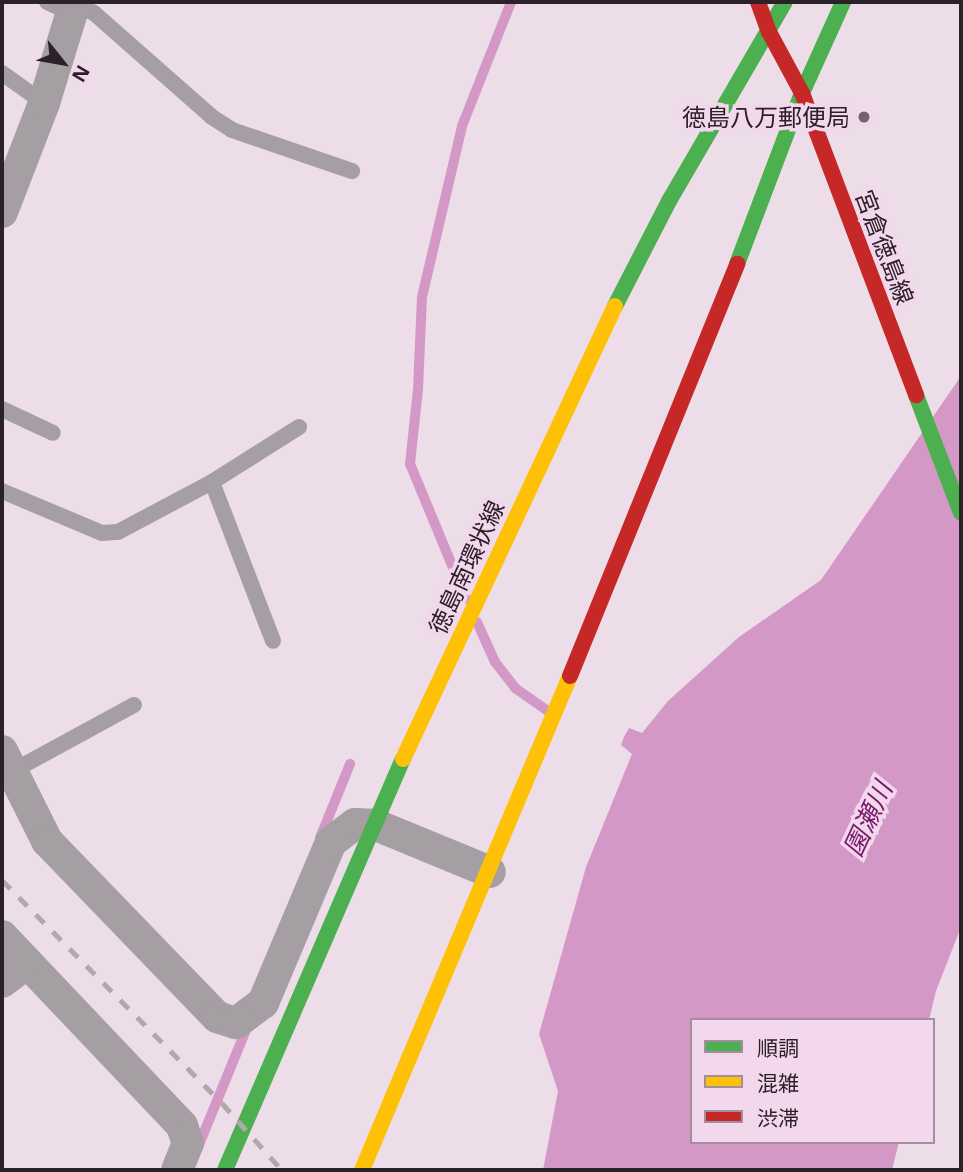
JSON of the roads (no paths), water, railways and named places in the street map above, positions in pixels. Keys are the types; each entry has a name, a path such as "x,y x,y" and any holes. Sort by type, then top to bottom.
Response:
{"main road":[{"name":"宮倉徳島線","path":"758,2 769,32 802,93 961,513"},
{"name":"徳島南環状線","path":"225,1170 424,710 591,352 639,259 785,2"},
{"path":"362,1170 490,872 721,307 802,93 843,2"}],"street":[{"path":"2,212 44,103 67,5"},
{"path":"7,762 47,841 217,1017 236,1023 263,1003 331,842 355,824 376,825 490,872"},
{"path":"2,936 14,973 182,1126 188,1143 177,1170"}],"lane":[{"path":"67,5 94,13 212,117 232,130 352,171"},
{"path":"2,73 44,103"},
{"path":"2,410 53,433"},
{"path":"2,491 102,533 118,532 212,482 299,427"},
{"path":"212,482 272,641"},
{"path":"7,762 134,705"}],"water":[{"name":"園瀬川","path":"961,376 961,927 936,991 929,1018 690,1018 690,1144 898,1144 892,1170 543,1170 558,1091 539,1034 586,867 632,754 621,745 624,737 629,728 642,733 668,701 739,637 821,580"}],"waterway":[{"path":"466,599 410,464 418,389 422,297 462,126 511,2"},
{"path":"477,622 495,662 515,688 547,710"},
{"path":"320,838 350,764"},
{"path":"198,1147 248,1025"}],"railway":[{"path":"2,880 222,1103 282,1170"}],"place":[{"name":"徳島八万郵便局","path":"864,117"}]}
